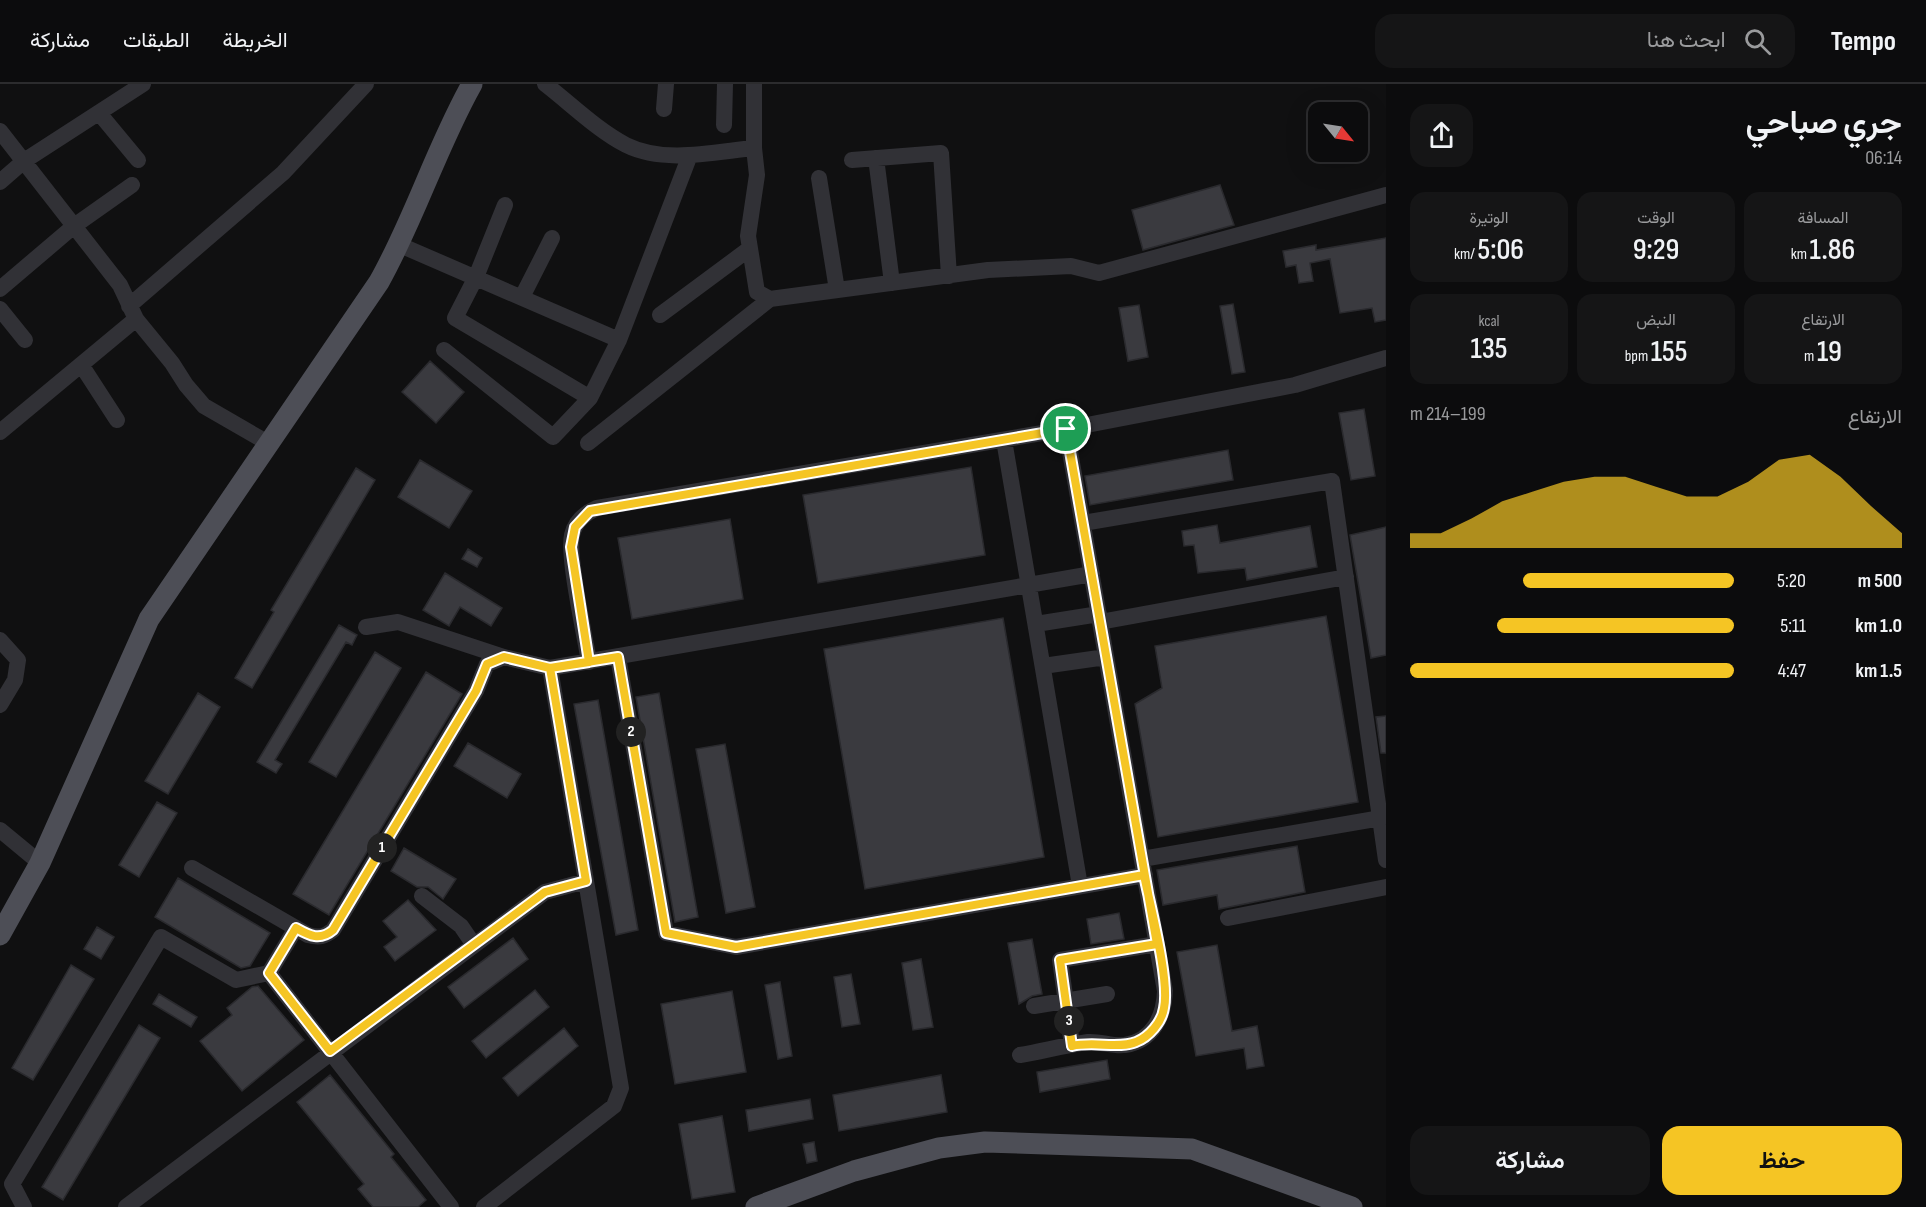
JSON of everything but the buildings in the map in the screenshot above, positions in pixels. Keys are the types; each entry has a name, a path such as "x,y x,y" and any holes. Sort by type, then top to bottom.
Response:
{"main road":[{"path":"0,935 40,863 149,619 379,282 400,245 438,149 472,84"},
{"path":"756,1207 854,1171 939,1148 985,1142 1192,1149 1352,1207"}],"street":[{"path":"0,432 82,366 132,312 283,173 366,84"},
{"path":"545,84 627,145 655,153 690,155 754,148"},
{"path":"664,110 666,84"},
{"path":"724,125 725,84"},
{"path":"754,84 754,148 757,175 748,249 757,292 770,299"},
{"path":"0,182 24,161 99,113 135,86"},
{"path":"99,113 138,160"},
{"path":"0,131 120,285 132,312 204,406 268,443"},
{"path":"852,160 940,153 949,276"},
{"path":"444,350 553,437 590,398 619,340 690,155"},
{"path":"876,158 892,283"},
{"path":"819,178 837,290"},
{"path":"0,290 74,226 132,185"},
{"path":"588,443 770,299 949,276 1071,266 1099,273 1386,195"},
{"path":"505,205 476,277 455,318 590,398"},
{"path":"522,297 552,238"},
{"path":"400,245 619,340"},
{"path":"660,315 748,249"},
{"path":"0,309 25,340"},
{"path":"589,662 571,547 575,527 590,511 1066,429 1295,385 1386,358"},
{"path":"82,366 117,420"},
{"path":"1020,1055 1090,1042 1123,1046 1138,1042 1152,1031 1165,1007 1165,991 1157,944 1066,429"},
{"path":"1004,440 1080,886"},
{"path":"1083,523 1332,481 1386,860"},
{"path":"366,627 398,622 504,657 550,668 1092,574"},
{"path":"1036,624 1100,618 1346,577"},
{"path":"0,640 18,660 15,680 0,705"},
{"path":"192,868 296,928 316,937 326,935 333,930 476,691 487,664 504,657"},
{"path":"618,657 666,933 736,947 1080,886 1143,867 1381,818"},
{"path":"1043,666 1106,657"},
{"path":"484,1207 614,1106 621,1088 550,668"},
{"path":"0,830 40,863"},
{"path":"126,1207 330,1051 545,892 586,881"},
{"path":"1228,918 1386,886"},
{"path":"422,896 461,926 474,945"},
{"path":"24,1207 12,1184 161,937 236,980 269,973 296,928"},
{"path":"1072,1046 1060,960 1157,944"},
{"path":"269,973 451,1207"},
{"path":"1034,1006 1107,994"}],"route":[{"path":"1066,429 590,511 575,527 571,547 589,662 550,668 504,657 487,664 476,691 333,930 326,935 316,937 296,928 269,973 330,1051 545,892 586,881 550,668 589,662 618,657 666,933 736,947 1144,875 1157,944 1165,991 1165,1007 1152,1031 1138,1042 1123,1046 1090,1042 1072,1046 1060,960 1157,944 1066,429"}]}
